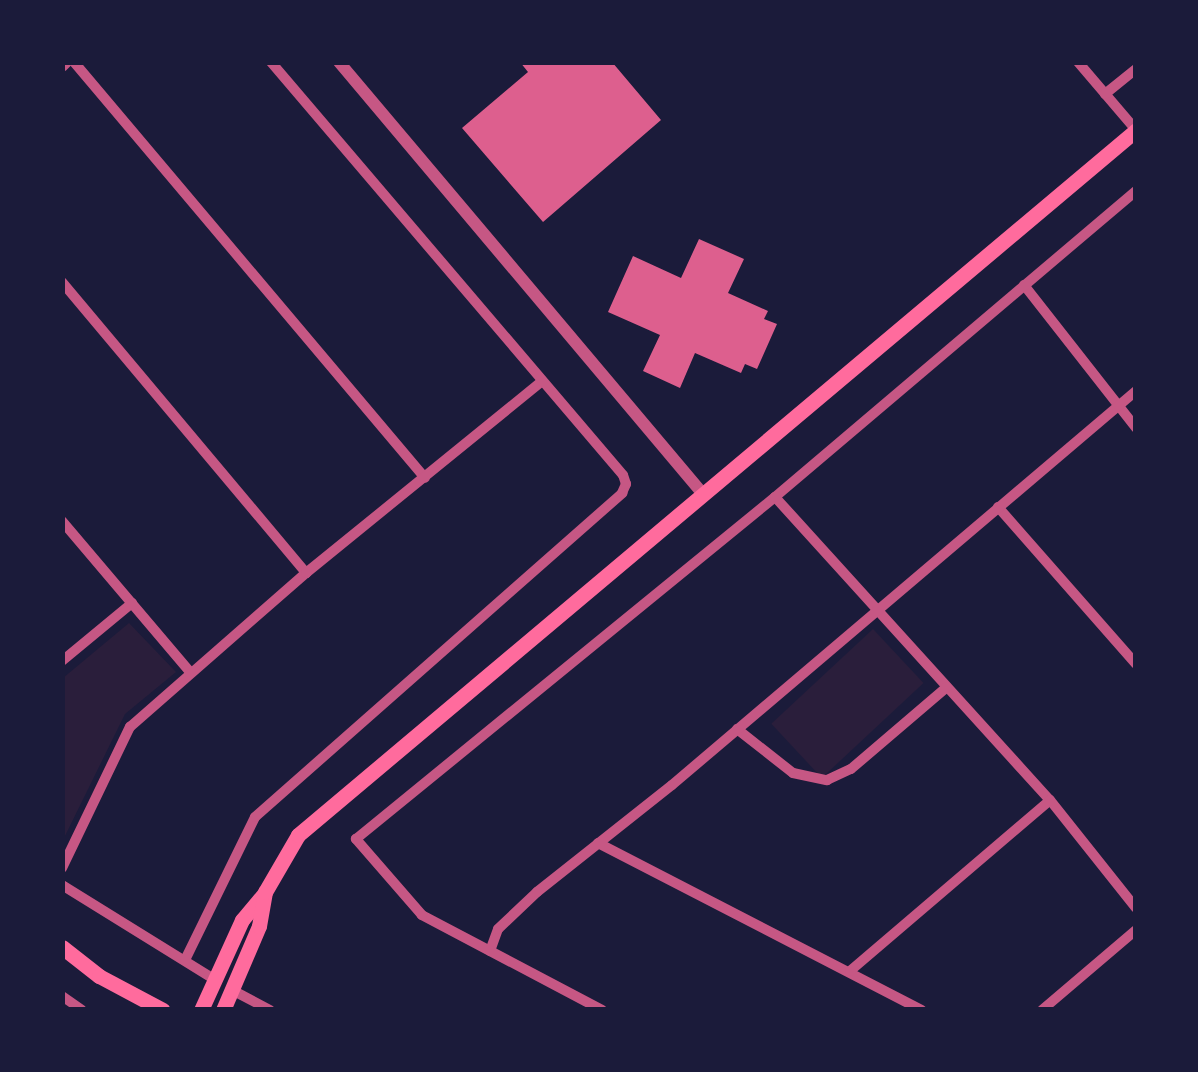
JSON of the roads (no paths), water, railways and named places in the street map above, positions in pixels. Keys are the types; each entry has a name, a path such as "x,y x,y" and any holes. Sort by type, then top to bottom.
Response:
{"main road":[{"path":"201,1010 242,920 265,892 298,836 1136,130"},
{"path":"223,1010 259,926 265,892"},
{"path":"62,946 99,976 163,1010"}],"street":[{"path":"74,62 424,478"},
{"path":"185,960 255,817 622,493 626,484 623,475 272,62"},
{"path":"1078,62 1136,130"},
{"path":"348,66 704,494"},
{"path":"1105,94 1136,69"},
{"path":"602,1010 422,915 356,839 775,497 1136,190"},
{"path":"62,282 306,573"},
{"path":"1024,285 1136,428"},
{"path":"62,868 130,728 306,573 541,382"},
{"path":"490,951 498,929 1136,391"},
{"path":"775,497 1050,800 1136,908"},
{"path":"998,507 1136,664"},
{"path":"62,521 190,672"},
{"path":"62,661 132,603"},
{"path":"737,729 793,774 827,780 851,768 947,687"},
{"path":"850,971 1050,800"},
{"path":"598,843 921,1010"},
{"path":"62,885 122,926 215,980"},
{"path":"1042,1010 1136,930"},
{"path":"232,990 270,1010"},
{"path":"62,996 82,1010"}]}
